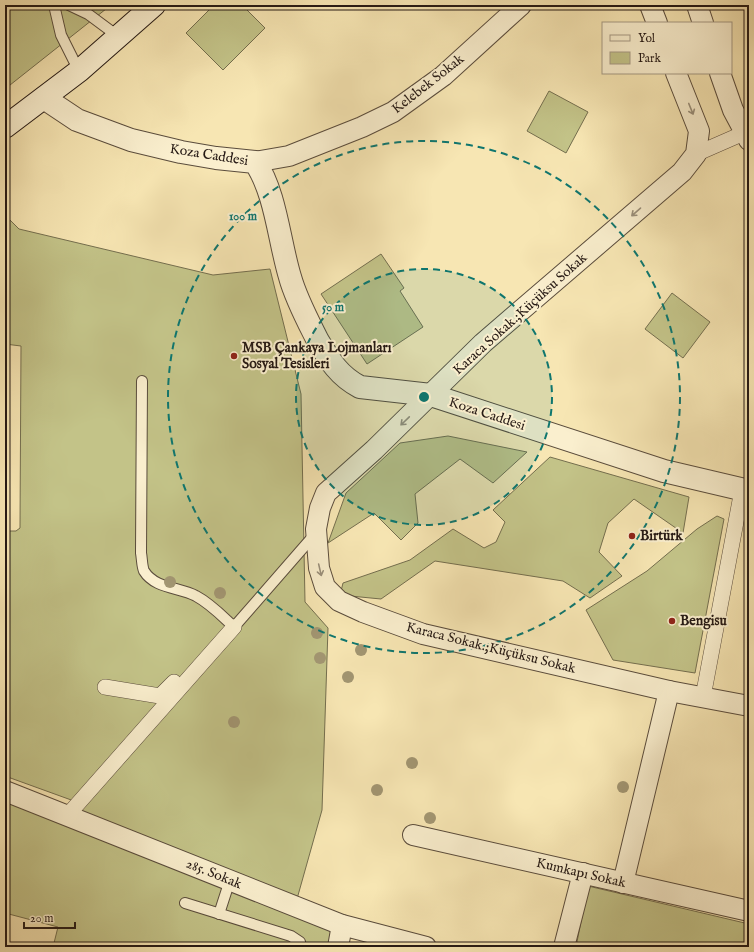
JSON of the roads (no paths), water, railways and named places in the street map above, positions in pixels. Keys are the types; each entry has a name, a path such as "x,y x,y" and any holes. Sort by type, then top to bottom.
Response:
{"street":[{"path":"5,127 79,71 154,5"},
{"name":"Kelebek Sokak","path":"255,162 289,156 338,138 393,112 443,76 521,5"},
{"path":"650,5 657,22"},
{"path":"697,5 703,22"},
{"path":"676,74 699,131 696,154 747,136 733,110 720,74"},
{"name":"Koza Caddesi","path":"44,98 77,120 112,134 181,152 216,158 255,162 266,182 290,279 310,326 330,363 341,376 360,387 431,395 664,471 745,491"},
{"name":"Karaca Sokak.;Küçüksu Sokak","path":"696,154 682,172 483,343 374,450 326,493 320,508 317,532 319,568 325,587 339,601 363,612 423,634 669,691 749,706"},
{"path":"703,697 745,491"},
{"path":"67,816 232,630 223,628 160,696 105,687"},
{"path":"623,882 669,691"},
{"name":"285. Sokak","path":"5,791 342,925 426,947"},
{"name":"Kumkapı Sokak","path":"413,835 749,911"},
{"path":"564,947 582,873"},
{"path":"338,947 342,925"}],"lane":[{"path":"54,5 61,35 79,71"},
{"path":"69,5 88,14 119,37"},
{"path":"142,381 141,553 144,571 152,580 194,595 209,604 232,630 317,532"},
{"path":"219,914 230,880"},
{"path":"185,903 291,936 300,942 301,947"}],"place":[{"name":"MSB Çankaya Lojmanları Sosyal Tesisleri","path":"234,356"},
{"name":"Birtürk","path":"632,536"},
{"name":"Bengisu","path":"672,621"}]}
